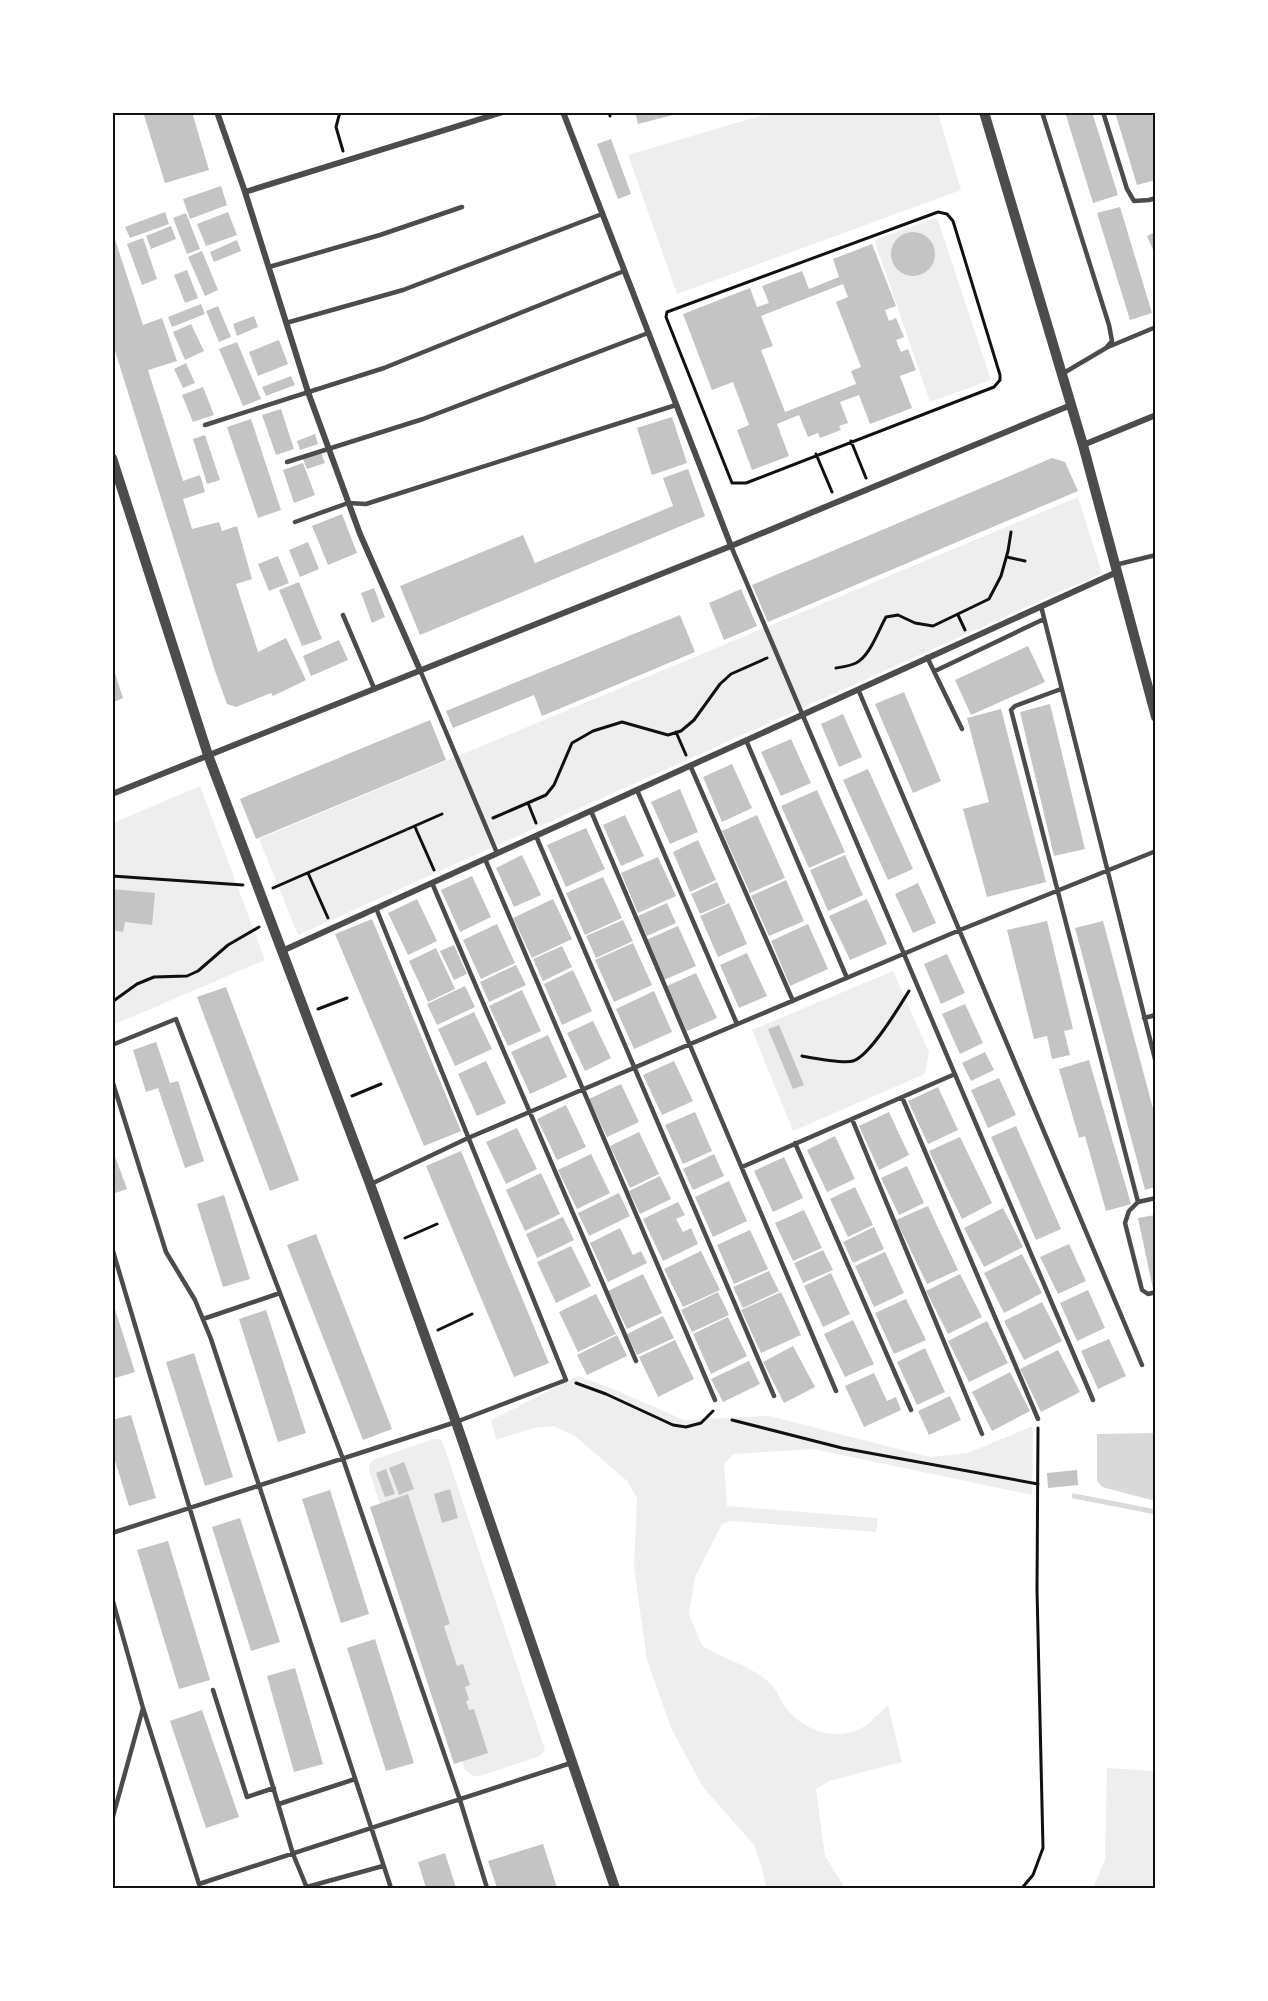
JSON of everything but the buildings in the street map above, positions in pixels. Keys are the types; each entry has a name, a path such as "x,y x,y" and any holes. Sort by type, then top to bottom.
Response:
{"street":[{"path":"217,112 245,192 308,392 348,503 420,670"},
{"path":"245,192 503,112"},
{"path":"563,112 731,546"},
{"path":"984,112 1083,445 1155,714"},
{"path":"112,794 731,546 1071,405"},
{"path":"1083,445 1155,415"},
{"path":"112,458 208,755 425,1335 615,1888"},
{"path":"282,951 1041,606 1116,568"}],"lane":[{"path":"1042,112 1109,325 1112,341 1106,348"},
{"path":"1103,112 1127,189 1134,201 1155,198"},
{"path":"269,267 380,235 462,207"},
{"path":"286,323 403,290 602,214"},
{"path":"206,425 384,368 488,324 624,271"},
{"path":"1062,374 1106,348 1155,327"},
{"path":"287,462 423,419 648,333"},
{"path":"295,522 348,503 366,504 676,405"},
{"path":"731,546 1093,1400"},
{"path":"1116,568 1155,555"},
{"path":"1041,606 1155,1063"},
{"path":"343,615 374,688"},
{"path":"934,671 1044,619"},
{"path":"927,657 962,729"},
{"path":"420,670 497,854"},
{"path":"858,689 1142,1365"},
{"path":"1061,689 1015,706 1011,710 1138,1202"},
{"path":"746,740 847,978"},
{"path":"690,765 793,1001"},
{"path":"637,790 737,1024"},
{"path":"591,811 836,1391"},
{"path":"538,834 634,1068 774,1396"},
{"path":"370,1184 468,1138 583,1089 1155,850"},
{"path":"485,859 715,1400"},
{"path":"435,881 636,1361"},
{"path":"112,1533 456,1422 566,1380 376,908"},
{"path":"1144,1018 1155,1015"},
{"path":"112,1045 176,1018 343,1459 460,1800 487,1888"},
{"path":"742,1167 955,1074"},
{"path":"112,1080 166,1252 195,1300 211,1339 391,1888"},
{"path":"902,1097 1038,1419"},
{"path":"852,1119 982,1434"},
{"path":"795,1143 911,1410"},
{"path":"1155,1197 1138,1202 1129,1211 1125,1223 1142,1290 1148,1294 1155,1292"},
{"path":"112,1248 293,1854 306,1888 383,1866"},
{"path":"203,1319 280,1293"},
{"path":"112,1598 143,1708 199,1886 571,1763"},
{"path":"213,1690 247,1797 274,1788"},
{"path":"112,1820 143,1708"},
{"path":"279,1804 355,1779"}],"path":[{"path":"340,112 336,127 345,161"},
{"path":"938,212 947,214 953,221 1000,380 994,387 816,454 746,483 732,483 666,317 667,312 938,212"},
{"path":"851,441 870,488"},
{"path":"816,454 837,501"},
{"path":"836,668 856,663 868,653 886,617 898,615 915,624 933,626 989,599 1001,576 1011,532"},
{"path":"1007,557 1024,561"},
{"path":"484,822 546,795 555,785 572,743 593,731 622,722 656,733 669,735 676,732 694,720 720,684 731,674 777,653"},
{"path":"676,732 690,765"},
{"path":"528,803 538,834"},
{"path":"112,876 236,885 259,889 308,873 442,814"},
{"path":"415,826 435,881"},
{"path":"308,873 332,928"},
{"path":"112,1002 137,984 154,977 187,976 198,972 228,945 270,920"},
{"path":"802,1056 848,1061 859,1058 871,1047 900,1006 910,988 913,975"},
{"path":"306,1014 347,998"},
{"path":"339,1101 381,1084"},
{"path":"391,1243 437,1224"},
{"path":"425,1335 472,1314"},
{"path":"566,1380 606,1394 672,1425 686,1427 701,1424 712,1414 715,1400"},
{"path":"1022,1888 1033,1875 1043,1848 1037,1590 1038,1419"},
{"path":"732,1420 842,1448 1038,1484"}],"shaded area":[{"path":"770,113 938,113 961,190 677,294 628,155"},
{"path":"935,218 938,220 991,380 930,402 875,242 877,239"},
{"path":"1078,497 1102,573 298,935 259,839"},
{"path":"200,786 265,960 113,1025 113,823"},
{"path":"893,971 929,1052 925,1074 793,1131 752,1030"},
{"path":"578,1376 684,1420 769,1416 930,1457 968,1453 1033,1426 1032,1495 813,1449 734,1454 724,1464 727,1506 878,1518 876,1532 732,1521 722,1524 695,1577 689,1614 702,1646 747,1667 763,1678 773,1686 786,1708 813,1729 835,1734 857,1730 868,1724 888,1705 902,1762 829,1781 816,1789 825,1856 845,1888 766,1888 754,1845 703,1787 672,1730 647,1660 634,1568 637,1498 627,1481 575,1436 553,1426 534,1428 496,1440 491,1420"},
{"path":"1155,1433 1155,1501 1102,1487 1097,1481 1097,1434"},
{"path":"433,1439 441,1439 445,1449 545,1750 534,1758 480,1776 473,1776 465,1770 369,1470 369,1465 373,1460"},
{"path":"1107,1768 1155,1771 1155,1888 1093,1888 1105,1860"}],"waterway":[{"path":"1074,1496 1156,1512"}]}
